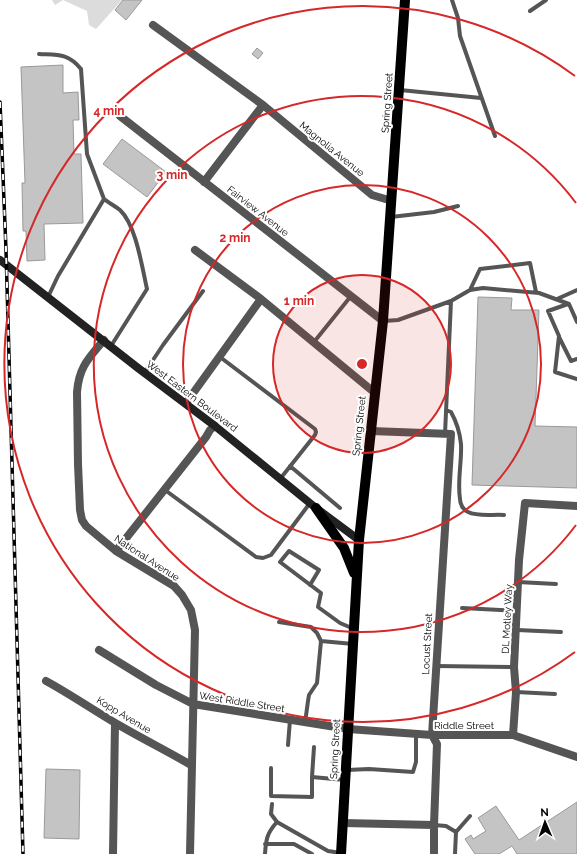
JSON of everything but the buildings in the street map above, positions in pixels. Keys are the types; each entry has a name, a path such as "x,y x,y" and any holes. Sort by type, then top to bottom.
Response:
{"main road":[{"name":"Spring Street","path":"341,853 354,644 356,578 383,321 405,0"},
{"name":"West Eastern Boulevard","path":"0,260 186,403 280,479 359,540"},
{"path":"313,505 344,548 356,578"}],"street":[{"name":"Magnolia Avenue","path":"153,25 263,105 372,195 392,201"},
{"path":"204,182 263,105"},
{"name":"Fairview Avenue","path":"120,116 383,321"},
{"path":"195,250 261,299 375,393"},
{"path":"186,403 261,299"},
{"name":"National Avenue","path":"104,340 86,361 78,381 78,464 80,510 82,520 86,526 116,551 174,586 182,595 191,610 195,630 192,704 190,854"},
{"path":"116,551 210,430 215,426"},
{"path":"371,431 448,434"},
{"name":"Locust Street","path":"434,854 437,744 432,736 448,434"},
{"name":"DL Motley Way","path":"513,735 516,692 514,667 517,630 519,560 525,503 577,506"},
{"name":"West Riddle Street","path":"100,650 156,685 192,704 348,730"},
{"name":"Kopp Avenue","path":"46,681 63,692 82,701 115,723 191,765"},
{"path":"113,854 115,723"},
{"name":"Riddle Street","path":"348,730 432,736 513,735 577,757"},
{"path":"343,823 434,825"}],"lane":[{"path":"452,0 458,18 460,36 495,136"},
{"path":"530,11 546,0"},
{"path":"39,54 60,55 74,60 81,69 87,154 104,199 120,210 131,227 140,255 147,289 111,346"},
{"path":"400,90 481,98"},
{"path":"48,297 58,276 104,199"},
{"path":"391,217 434,212 458,206"},
{"path":"470,290 480,269 530,263 536,292"},
{"path":"383,321 398,320 451,301 470,290 483,288 536,292 557,299 569,304 577,322"},
{"path":"557,299 577,290"},
{"path":"145,372 203,291"},
{"path":"314,343 351,296"},
{"path":"448,434 446,410 451,301"},
{"path":"569,304 548,311 571,361 577,359"},
{"path":"559,336 555,372 577,379"},
{"path":"219,357 316,429 315,435 280,479"},
{"path":"446,410 451,412 453,416 460,439 460,497 464,510 474,514 504,515"},
{"path":"290,466 340,508"},
{"path":"164,490 256,557 263,558 271,555 313,505"},
{"path":"310,585 318,570 289,551 280,562 310,585 322,593 318,607 340,623 354,629"},
{"path":"518,582 556,584"},
{"path":"462,608 517,611"},
{"path":"279,622 310,627 317,633 322,641 317,683 308,701 305,723"},
{"path":"517,630 561,632"},
{"path":"322,641 354,644"},
{"path":"436,666 514,667"},
{"path":"516,692 555,694"},
{"path":"288,745 290,720"},
{"path":"312,777 346,775 369,769 413,772 416,762 416,734"},
{"path":"271,768 271,796 312,797 314,747"},
{"path":"272,804 271,814 277,822 328,851 341,853"},
{"path":"455,854 456,832 470,816"},
{"path":"265,854 265,844 268,833 277,822"},
{"path":"434,825 446,826 456,832"},
{"path":"265,844 294,844 312,854 316,844"}],"shaded area":[{"path":"52,0 63,0 55,5"},
{"path":"63,0 122,0 96,29 89,25 87,11"}],"railway":[{"path":"0,102 6,250 23,854"}]}
